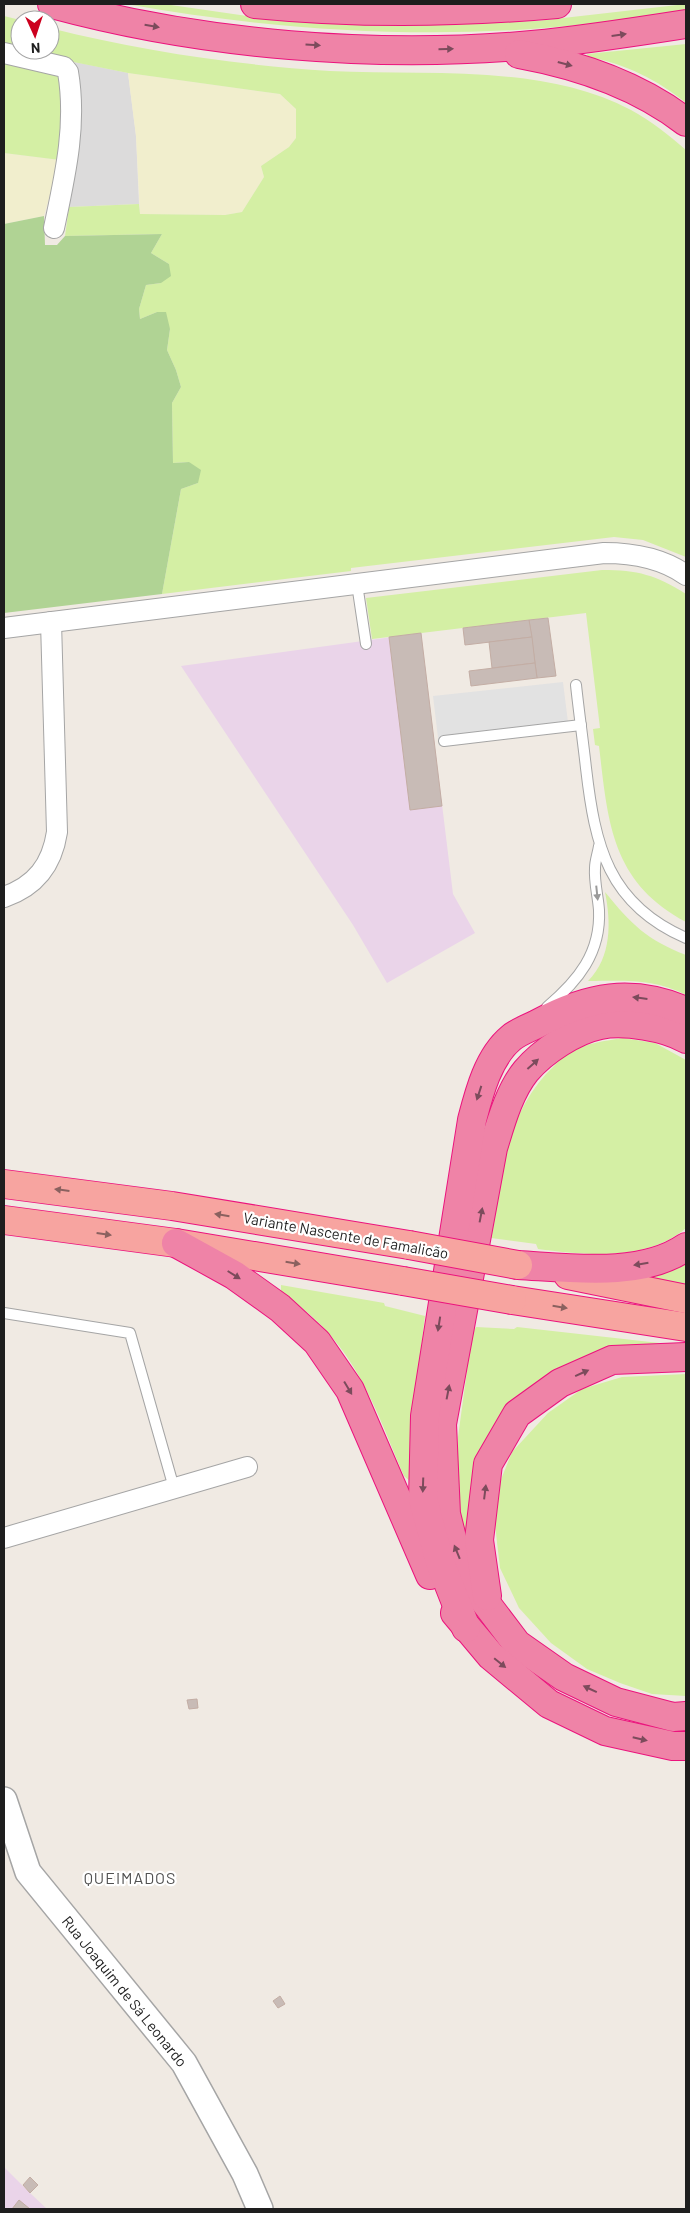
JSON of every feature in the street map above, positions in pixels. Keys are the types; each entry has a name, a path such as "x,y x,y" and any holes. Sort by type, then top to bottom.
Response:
{"highway":[{"path":"52,4 176,30 263,41 373,48 483,48 588,39 686,24"},
{"path":"255,4 367,12 421,12 557,4"},
{"path":"483,48 588,70 647,96 686,122"},
{"path":"466,1628 440,1562 423,1499 425,1416 472,1120 480,1088 495,1059 510,1039 565,1009 600,999 629,997 662,1001 686,1011"},
{"path":"686,1039 676,1033 641,1025 601,1025 558,1043 526,1071 506,1107 493,1148 442,1424 446,1514 455,1550 473,1586 517,1644 564,1677 616,1702 673,1717 686,1716"},
{"name":"Variante Nascente de Famalicão","path":"4,1184 172,1206 518,1265 686,1299"},
{"path":"4,1220 176,1243 512,1300 686,1327"},
{"path":"176,1243 234,1275 280,1308 317,1342 350,1390 376,1446 428,1572 466,1628 491,1656 549,1704 605,1731 673,1746 686,1746"},
{"path":"518,1265 597,1269 647,1264 676,1254 686,1247"},
{"path":"491,1609 484,1581 479,1540 488,1464 517,1414 560,1383 612,1360 686,1357"}],"street":[{"path":"4,53 64,67 68,72 70,135 68,162 54,228"},
{"path":"4,628 604,553 622,553 646,557 663,562 686,575"},
{"path":"4,898 19,892 33,883 46,869 55,849 57,832 51,622"},
{"path":"4,1538 247,1467"},
{"name":"Rua Joaquim de Sá Leonardo","path":"4,1800 28,1872 184,2064 245,2174 260,2209"}],"lane":[{"path":"357,584 366,644"},
{"path":"576,685 591,810 599,845 614,876 635,904 658,923 686,938"},
{"path":"444,741 581,725"},
{"path":"510,1039 558,998 578,978 591,958 598,936 599,911 595,868 599,845"},
{"path":"4,1313 130,1334 174,1488"}],"shaded area":[{"path":"75,62 128,73 136,136 139,204 69,207 77,134"},
{"path":"128,73 280,94 296,109 296,138 289,147 261,166 264,177 242,212 225,215 140,214 136,136"},
{"path":"4,153 60,160 44,216 4,224"},
{"path":"421,633 453,894 475,933 387,983 353,925 181,666"},
{"path":"563,682 568,722 555,723 556,733 439,746 433,696"},
{"path":"4,2167 30,2193 47,2209 4,2209"}],"green space":[{"path":"126,4 164,4 254,17 386,24 537,21 686,4 686,12 532,29 430,32 328,29 277,25"},
{"path":"4,16 10,18 10,49 4,48"},
{"path":"60,30 119,44 259,65 330,71 484,75 523,78 560,85 597,95 631,110 646,119 686,150 686,557 643,540 614,537 351,568 351,571 162,594 181,489 198,483 189,462 173,463 172,403 181,387 167,350 170,329 157,312 140,319 139,309 146,285 161,283 169,264 151,253 162,234 65,236 69,207 139,204 140,214 225,215 242,212 264,177 261,166 289,147 296,138 296,109 280,94 128,73 60,59"},
{"path":"686,44 686,103 664,87 640,74 615,63 588,57 587,54"},
{"path":"4,60 57,71 63,83 60,160 4,153"},
{"path":"44,216 45,245 57,245 65,236 162,234 151,253 169,264 171,276 161,283 146,285 139,309 140,319 157,312 166,312 170,329 167,350 181,387 172,403 173,463 189,462 201,470 198,483 181,489 162,594 4,613 4,224"},
{"path":"602,570 626,571 646,575 665,582 686,594 686,922 661,906 642,888 628,869 618,848 606,800 599,746 595,745 593,729 600,728 586,613 372,639 366,598"},
{"path":"605,892 632,922 650,937 686,955 686,995 650,983 588,981 596,972 606,950 609,927"},
{"path":"623,1038 655,1043 686,1060 686,1228 670,1239 653,1246 615,1254 576,1253 538,1249 536,1244 491,1238 502,1169 515,1124 525,1103 538,1084 568,1052 590,1044"},
{"path":"686,1263 686,1284 634,1276 657,1273"},
{"path":"281,1285 384,1303 385,1306 425,1316 412,1420 411,1482 404,1476 382,1423 358,1374 326,1331 306,1311 281,1293"},
{"path":"476,1327 514,1329 517,1327 686,1346 604,1353 479,1460 471,1485 467,1534 463,1530 457,1479 458,1437 472,1334"},
{"path":"686,1374 686,1696 652,1694 620,1683 587,1669 551,1643 519,1608 500,1568 495,1525 498,1487 512,1452 548,1413 582,1389 622,1377"}],"building":[{"path":"548,618 556,676 537,678 529,620"},
{"path":"529,620 532,637 465,645 463,628"},
{"path":"421,633 442,806 410,810 389,637"},
{"path":"532,637 535,663 492,668 489,642"},
{"path":"535,663 537,678 471,686 469,671"},
{"path":"197,1699 198,1708 189,1709 187,1700"},
{"path":"280,1996 285,2004 278,2008 273,2001"},
{"path":"30,2177 38,2185 30,2193 23,2185"},
{"path":"19,2200 30,2209 12,2209"}],"district":[{"name":"QUEIMADOS","path":"130,1877"}]}
